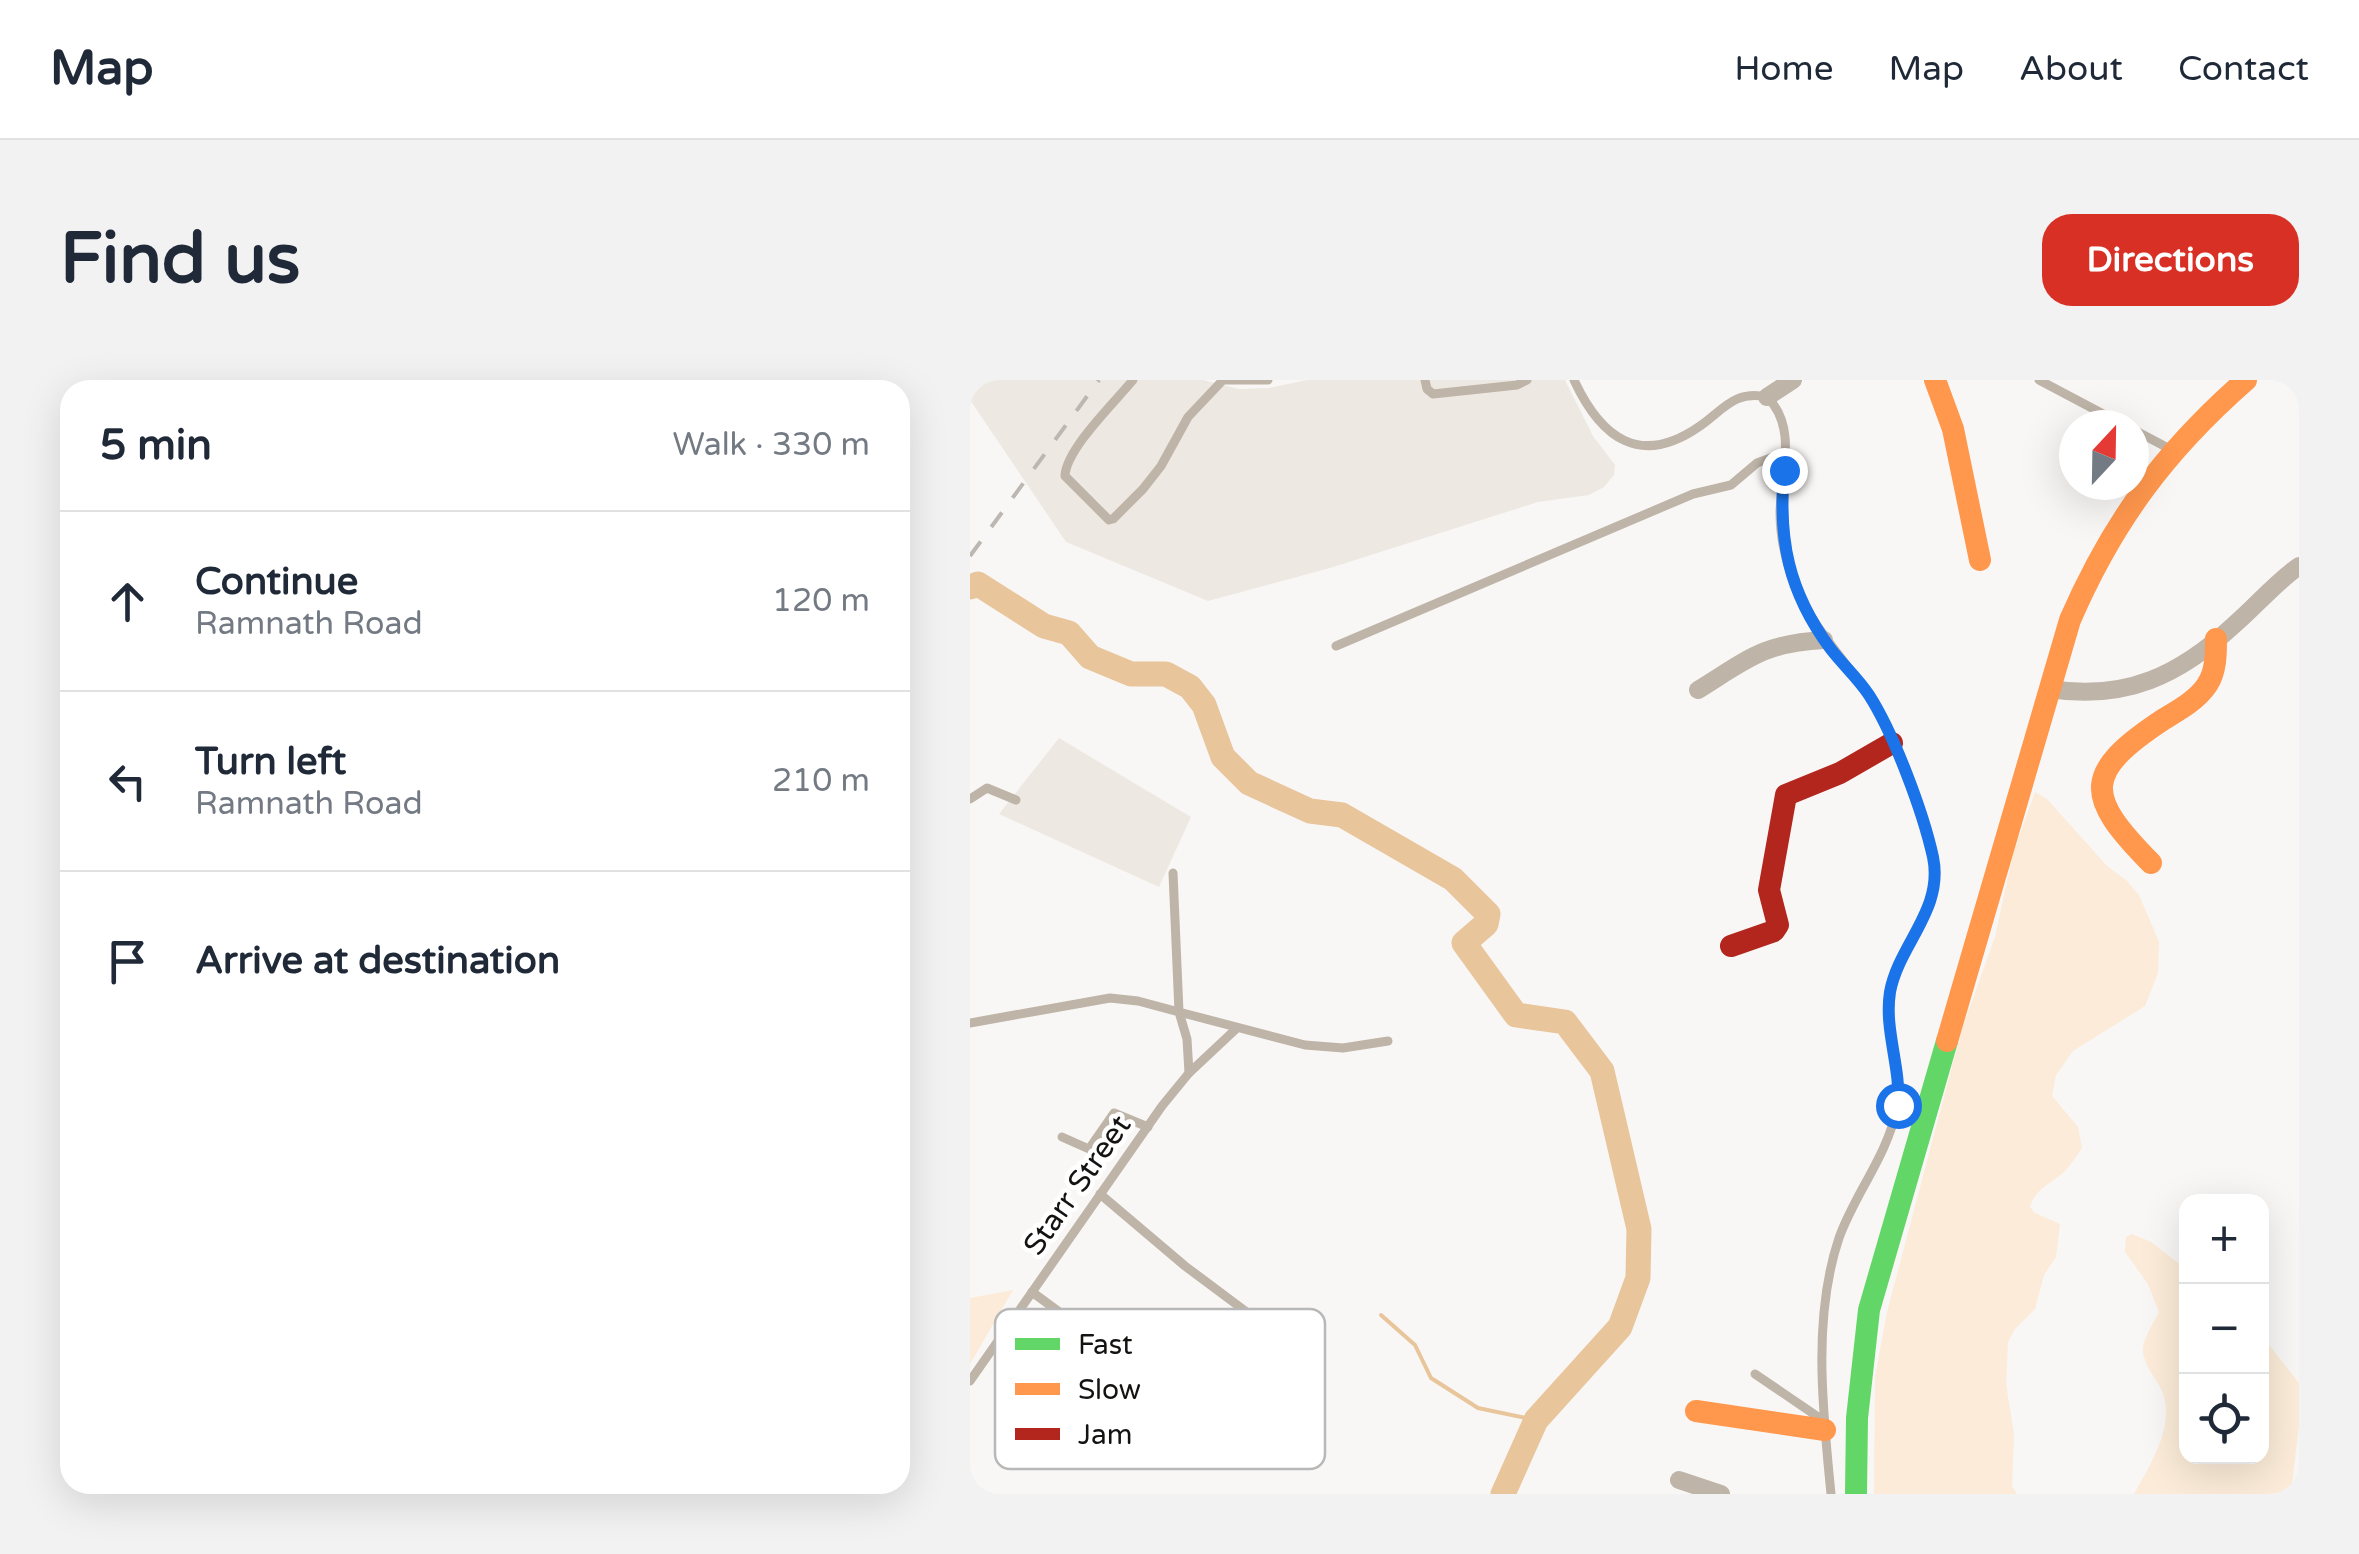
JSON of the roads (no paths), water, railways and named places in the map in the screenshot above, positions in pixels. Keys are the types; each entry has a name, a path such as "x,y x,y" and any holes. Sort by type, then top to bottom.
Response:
{"street":[{"path":"1767,397 1793,380"},
{"path":"1934,380 1953,430 1980,560"},
{"path":"1856,1494 1856,1418 1870,1310 2070,620 2097,558 2170,449 2246,380"},
{"path":"2050,689 2124,690 2160,676 2216,639 2299,566"},
{"path":"2151,863 2110,815 2101,796 2102,784 2120,752 2205,688 2214,668 2216,639"},
{"path":"1698,690 1759,652 1786,642 1824,640"},
{"path":"1731,946 1774,931 1778,925 1769,890 1786,795 1840,773 1892,742"},
{"path":"1696,1411 1825,1426"},
{"path":"1678,1480 1721,1494"}],"lane":[{"path":"1133,380 1072,455 1064,471 1109,520 1143,490 1162,466 1188,417 1223,380 1268,380"},
{"path":"1425,380 1426,389 1433,394 1518,385 1527,380"},
{"path":"1574,380 1586,406 1603,426 1623,442 1640,447 1690,432 1738,396 1767,397 1782,416 1780,514 1785,554 1796,588 1824,640 1868,694 1892,742 1932,853 1933,892 1922,924 1901,956 1890,994 1899,1093 1895,1116 1840,1236 1826,1302 1825,1426 1831,1494"},
{"path":"2040,380 2096,410"},
{"path":"2149,438 2170,449"},
{"path":"1336,646 1692,494 1731,485 1757,463 1784,453"},
{"path":"970,799 986,788 1016,800"},
{"path":"1173,873 1179,1012 1187,1040 1189,1073"},
{"path":"970,1023 1110,998 1138,1001 1323,1047 1388,1041"},
{"name":"Starr Street","path":"1020,1309 1148,1126 1189,1073 1237,1028"},
{"path":"1062,1138 1092,1148 1114,1112 1148,1126"},
{"path":"1100,1194 1184,1266 1242,1309"},
{"path":"1032,1292 1055,1309"},
{"name":"Starr Street","path":"970,1381 995,1345"},
{"path":"1755,1374 1825,1426"}],"waterway":[{"path":"970,587 978,584 1044,626 1069,633 1090,657 1131,674 1166,674 1190,687 1204,705 1223,757 1249,783 1310,811 1342,815 1453,879 1488,914 1486,924 1464,943 1516,1015 1565,1022 1602,1071 1639,1229 1638,1278 1620,1327 1536,1420 1503,1494"},
{"path":"1381,1315 1415,1345 1431,1378 1478,1408 1536,1420"}],"railway":[{"path":"970,556 1099,380"}]}
